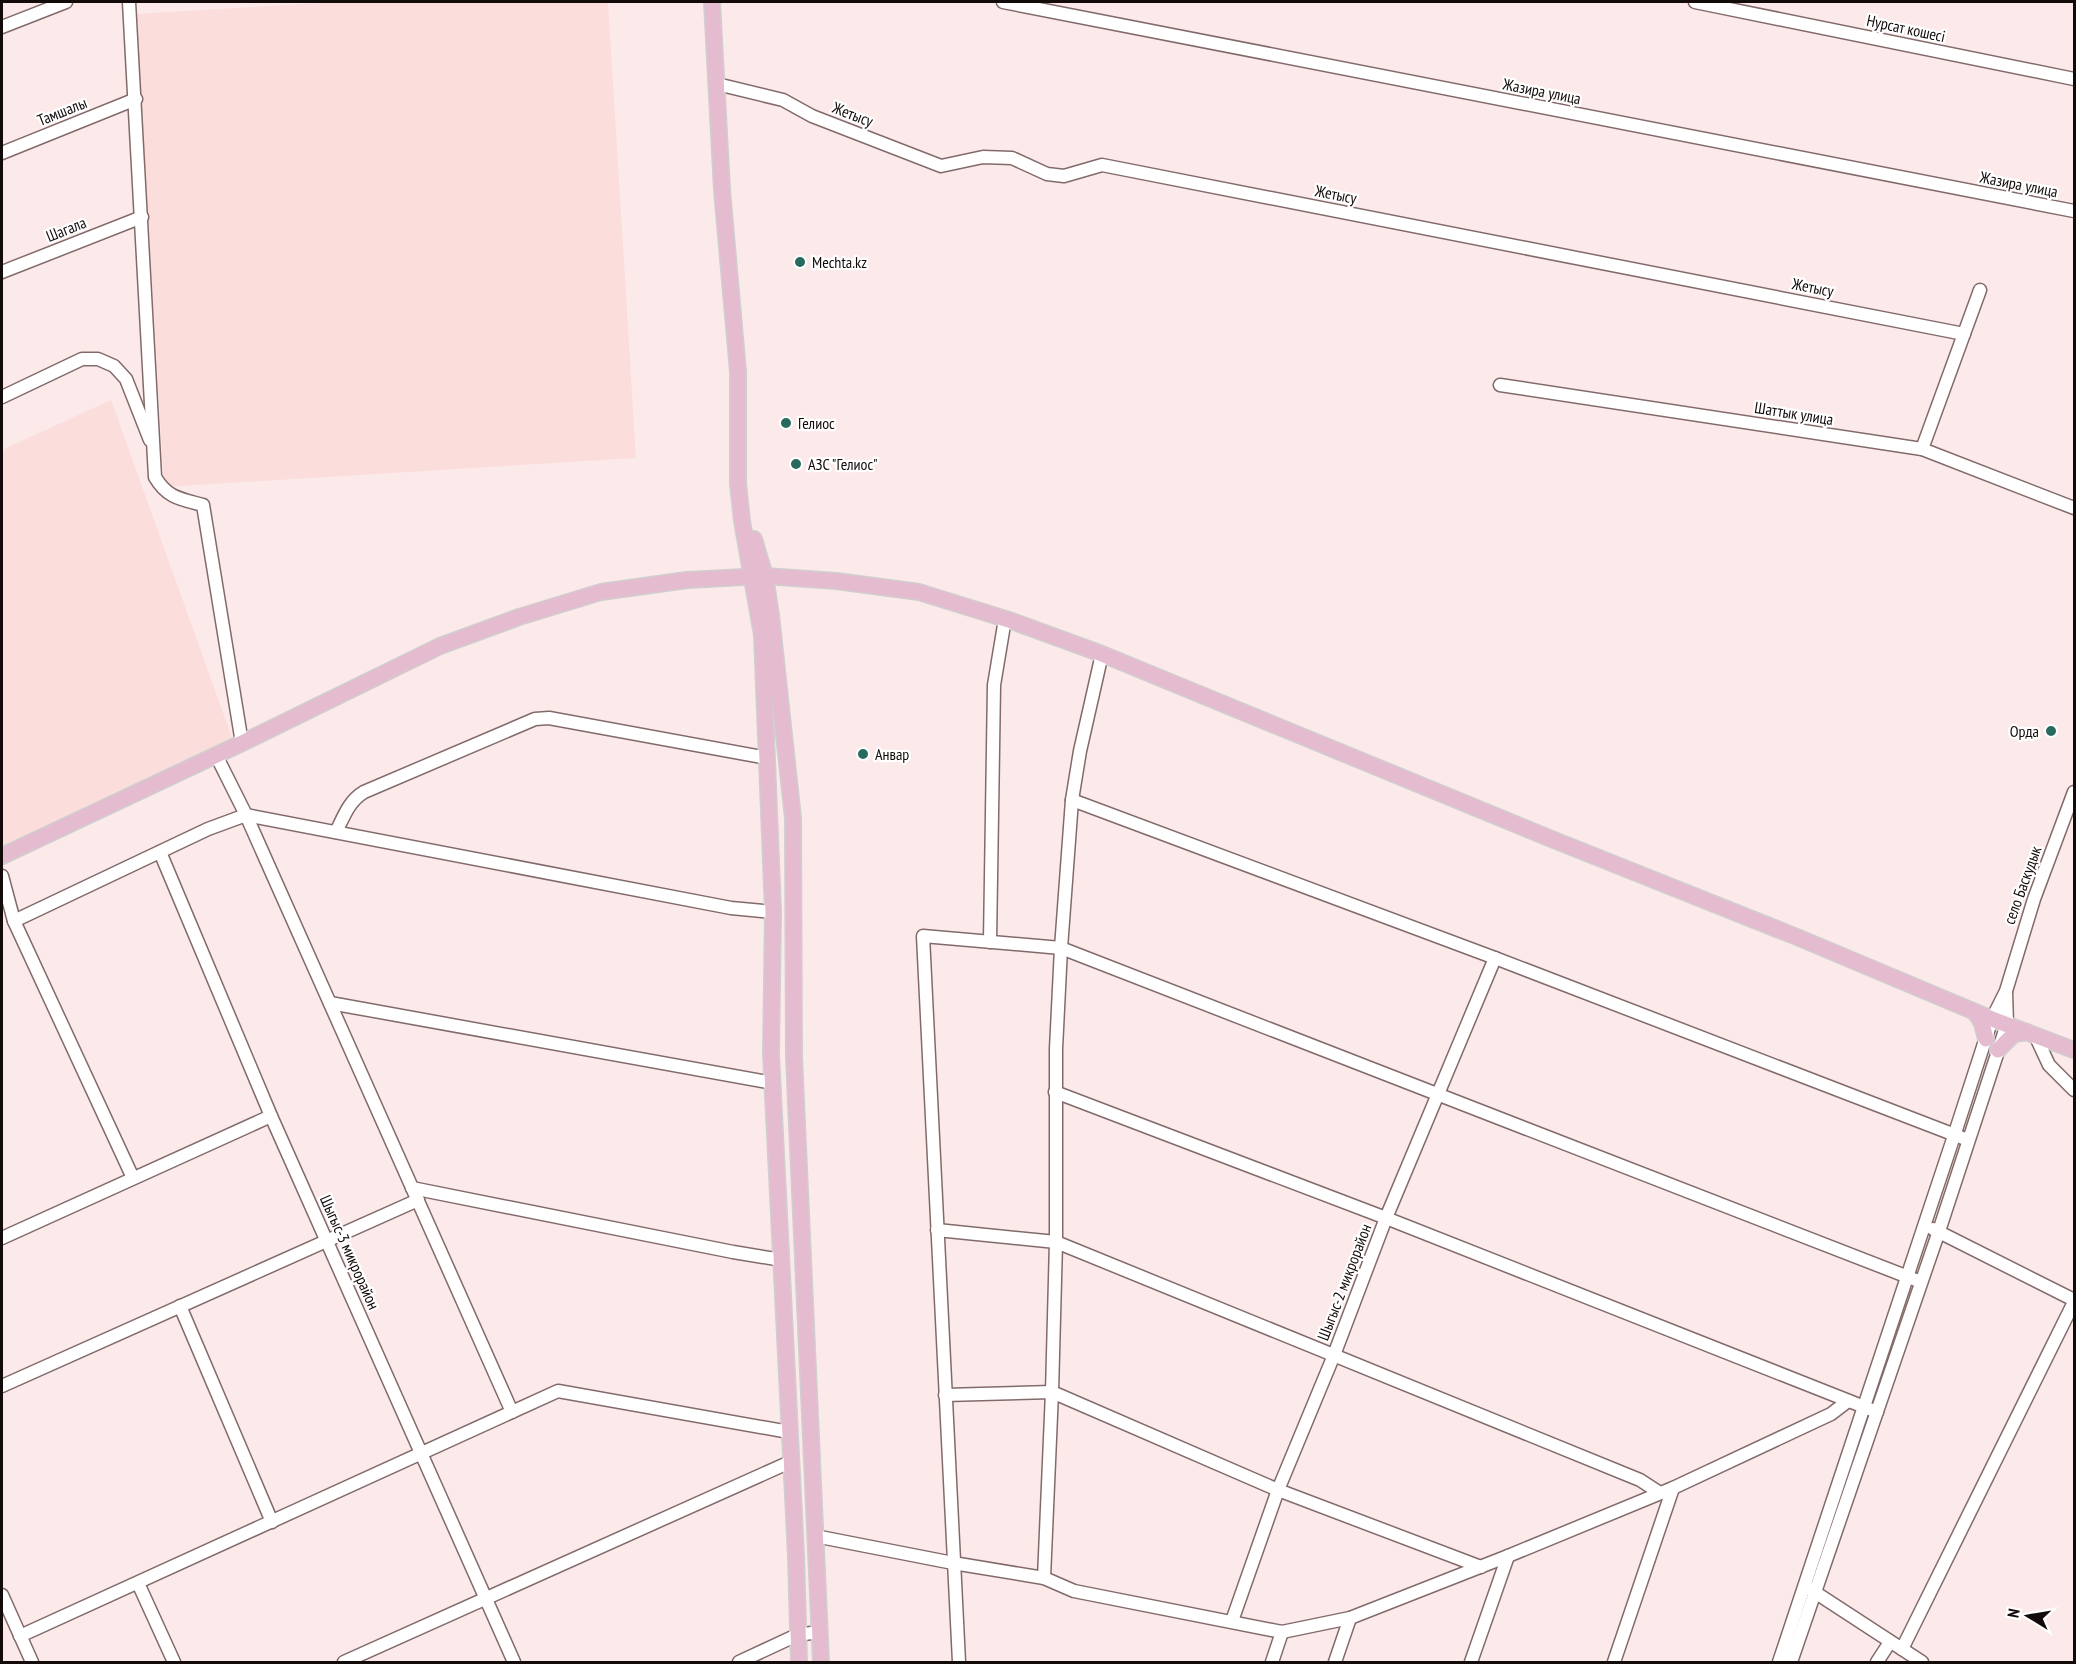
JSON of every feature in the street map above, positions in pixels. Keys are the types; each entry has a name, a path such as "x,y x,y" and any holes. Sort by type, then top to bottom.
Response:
{"main road":[{"path":"712,2 722,190 738,372 738,484 742,521 772,626 793,818 794,1057 820,1662"},
{"path":"759,576 773,912 771,1054 799,1662"},
{"path":"2,856 242,743 440,646 519,617 602,592 687,580 759,576 836,581 908,590 1005,619 1102,654 1573,848 1797,937 1992,1019 2074,1050"},
{"path":"1975,1012 1982,1023 1986,1039"},
{"path":"1998,1050 2014,1034 2031,1034"},
{"path":"771,1054 794,1057"}],"street":[{"path":"2,27 66,2"},
{"path":"129,2 155,477 160,486 176,498 203,505 242,743"},
{"name":"Жазира улица","path":"1003,2 2074,211"},
{"name":"Нурсат кошесi","path":"1695,2 2074,79"},
{"name":"Жетысу","path":"717,84 783,100 812,116 940,166 982,157 1012,158 1047,174 1064,176 1102,165 1964,334"},
{"name":"Тамшалы","path":"2,153 136,99"},
{"name":"Шагала","path":"2,272 142,217"},
{"path":"1922,449 1980,290"},
{"path":"2,397 82,359 98,359 114,366 126,379 154,450"},
{"name":"Шаттык улица","path":"1500,385 1922,449 2074,508"},
{"path":"990,942 994,685 1005,619"},
{"path":"1044,1578 1052,1392 1056,1242 1055,1092 1061,948 1072,800 1080,750 1102,654"},
{"path":"336,832 348,806 364,792 535,719 549,718 767,758"},
{"path":"216,755 246,815 513,1412"},
{"name":"село Баскудык","path":"2006,991 2031,905 2074,792"},
{"path":"1072,800 1495,958 1968,1140"},
{"path":"14,921 208,829 246,815 731,908 773,912"},
{"name":"Шыгыс-3 микрорайон","path":"160,852 271,1116 514,1662"},
{"path":"2,876 14,921 133,1178"},
{"path":"959,1662 923,936 1061,948 1921,1281"},
{"name":"Шыгыс-2 микрорайон","path":"1232,1621 1278,1490 1334,1355 1386,1218 1495,958"},
{"path":"1779,1662 1992,1019 2006,991"},
{"path":"1791,1662 1939,1231 2007,1024 2006,991"},
{"path":"330,1003 773,1083"},
{"path":"2031,1034 2049,1065 2074,1090"},
{"path":"1055,1092 1386,1218 1877,1412"},
{"path":"2,1238 271,1116"},
{"path":"412,1188 782,1260"},
{"path":"2,1386 418,1200"},
{"path":"1902,1649 2074,1301 1924,1225"},
{"path":"937,1230 1056,1242 1640,1480 1660,1493"},
{"path":"180,1306 272,1522"},
{"path":"20,1636 558,1391 789,1432"},
{"path":"945,1395 1052,1392 1278,1490 1481,1567"},
{"path":"815,1536 1044,1578 1074,1590 1282,1632 1350,1618 1508,1556 1673,1488 1831,1414 1848,1401"},
{"path":"344,1662 790,1462"},
{"path":"1614,1662 1673,1488"},
{"path":"1471,1662 1508,1556"},
{"path":"138,1583 174,1662"},
{"path":"1804,1585 1922,1662"},
{"path":"2,1595 32,1662"},
{"path":"1335,1662 1350,1618"},
{"path":"740,1662 797,1635 819,1632"},
{"path":"1272,1662 1282,1632"},
{"path":"1877,1662 1890,1642"}],"shaded area":[{"path":"335,2 608,2 636,458 164,487 136,14"},
{"path":"111,400 235,746 2,855 2,450"}],"place":[{"name":"Mechta.kz","path":"800,262"},
{"name":"Гелиос","path":"786,423"},
{"name":"АЗС \"Гелиос\"","path":"796,464"},
{"name":"Орда","path":"2051,731"},
{"name":"Анвар","path":"863,754"}]}
